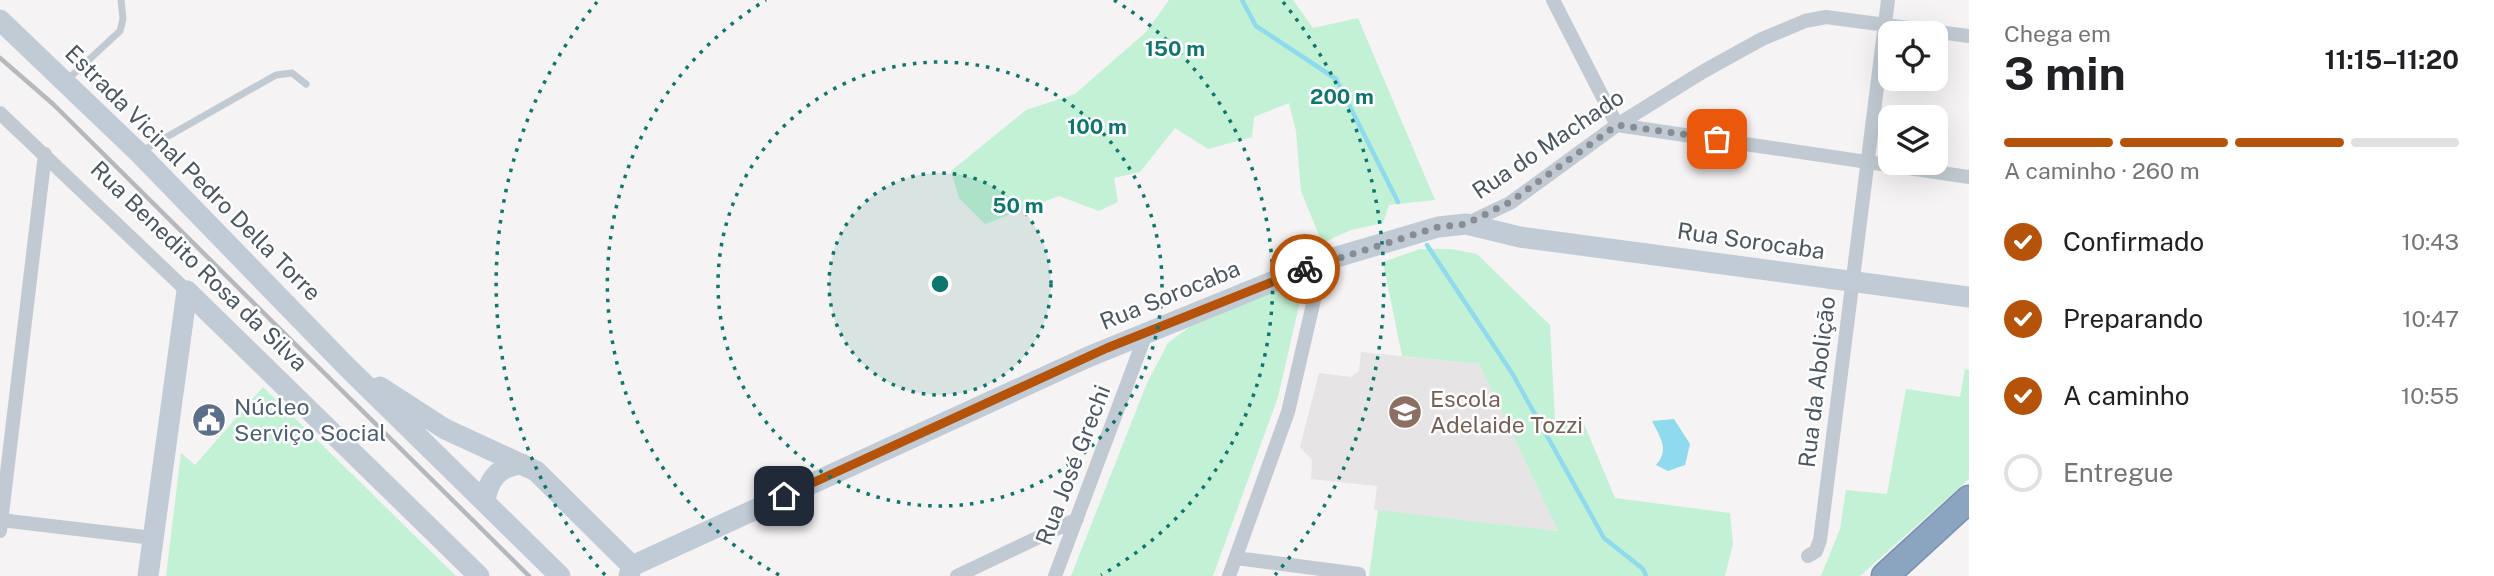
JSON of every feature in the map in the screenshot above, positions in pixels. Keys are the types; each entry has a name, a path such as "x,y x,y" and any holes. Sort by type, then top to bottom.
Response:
{"highway":[{"path":"1885,576 1969,499"}],"street":[{"path":"1553,0 1617,125 1969,177"},
{"name":"Rua da Abolição","path":"1885,21 1888,0"},
{"name":"Rua do Machado","path":"1466,224 1520,196 1617,125 1762,39 1805,21 1826,17 1878,22"},
{"name":"Estrada Vicinal Pedro Della Torre","path":"0,20 139,153 346,366"},
{"name":"Rua do Machado","path":"1948,33 1969,36"},
{"name":"Rua da Abolição","path":"1808,556 1816,551 1819,540 1878,77"},
{"name":"Rua Benedito Rosa da Silva","path":"0,113 187,290 480,576"},
{"path":"45,154 0,524 153,538"},
{"name":"Rua Sorocaba","path":"630,571 1147,331 1323,261 1438,227 1466,224 1520,237 1969,297"},
{"path":"1229,576 1288,412 1323,261"},
{"path":"148,576 187,290"},
{"name":"Rua José Grechi","path":"1055,576 1147,331"},
{"path":"346,366 445,429 522,464 547,480 630,571"},
{"path":"346,366 553,572"},
{"path":"485,502 489,482 495,475 502,469 522,464"},
{"path":"957,576 1077,519"},
{"path":"1236,558 1359,574"}],"lane":[{"path":"66,81 120,31 123,19 121,0"},
{"path":"139,153 276,75 292,73 306,85"}],"shaded area":[{"name":"Escola Adelaide Tozzi","path":"1361,352 1479,364 1558,531 1374,510 1377,486 1311,479 1312,460 1300,447 1319,373 1351,377 1359,371"}],"green space":[{"path":"1169,0 1293,0 1313,28 1358,18 1435,200 1389,205 1383,223 1351,230 1322,243 1301,191 1296,131 1289,103 1254,117 1252,137 1208,149 1175,128 1140,172 1114,178 1118,202 1099,211 1059,196 985,224 959,198 951,171 1026,110 1075,94 1146,32"},
{"path":"1420,249 1451,249 1477,254 1550,325 1555,421 1582,419 1615,498 1730,513 1733,544 1725,576 1369,576 1378,510 1558,531 1479,364 1402,356 1383,262"},
{"path":"1284,287 1297,291 1300,301 1278,397 1213,576 1071,576 1147,383 1168,343 1191,326"},
{"path":"1965,369 1969,370 1969,479 1860,576 1821,576 1840,529 1846,490 1887,494 1906,389 1960,397"},
{"path":"263,387 456,576 166,576 181,453 195,465"}],"water":[{"path":"1674,419 1690,444 1685,465 1668,471 1656,465 1663,449 1652,421"}],"waterway":[{"path":"1242,0 1256,26 1336,79 1398,202"},
{"path":"1427,245 1512,373 1604,538 1643,569 1646,576"}],"railway":[{"path":"0,58 53,104 529,576"}],"way so far":[{"path":"1305,269 1323,261 1438,227 1466,224 1510,202 1617,125 1717,139"}],"place":[{"name":"Escola Adelaide Tozzi","path":"1405,412"},
{"name":"Núcleo Serviço Social","path":"209,420"}],"route":[{"path":"784,496 1107,348 1305,269"}]}
